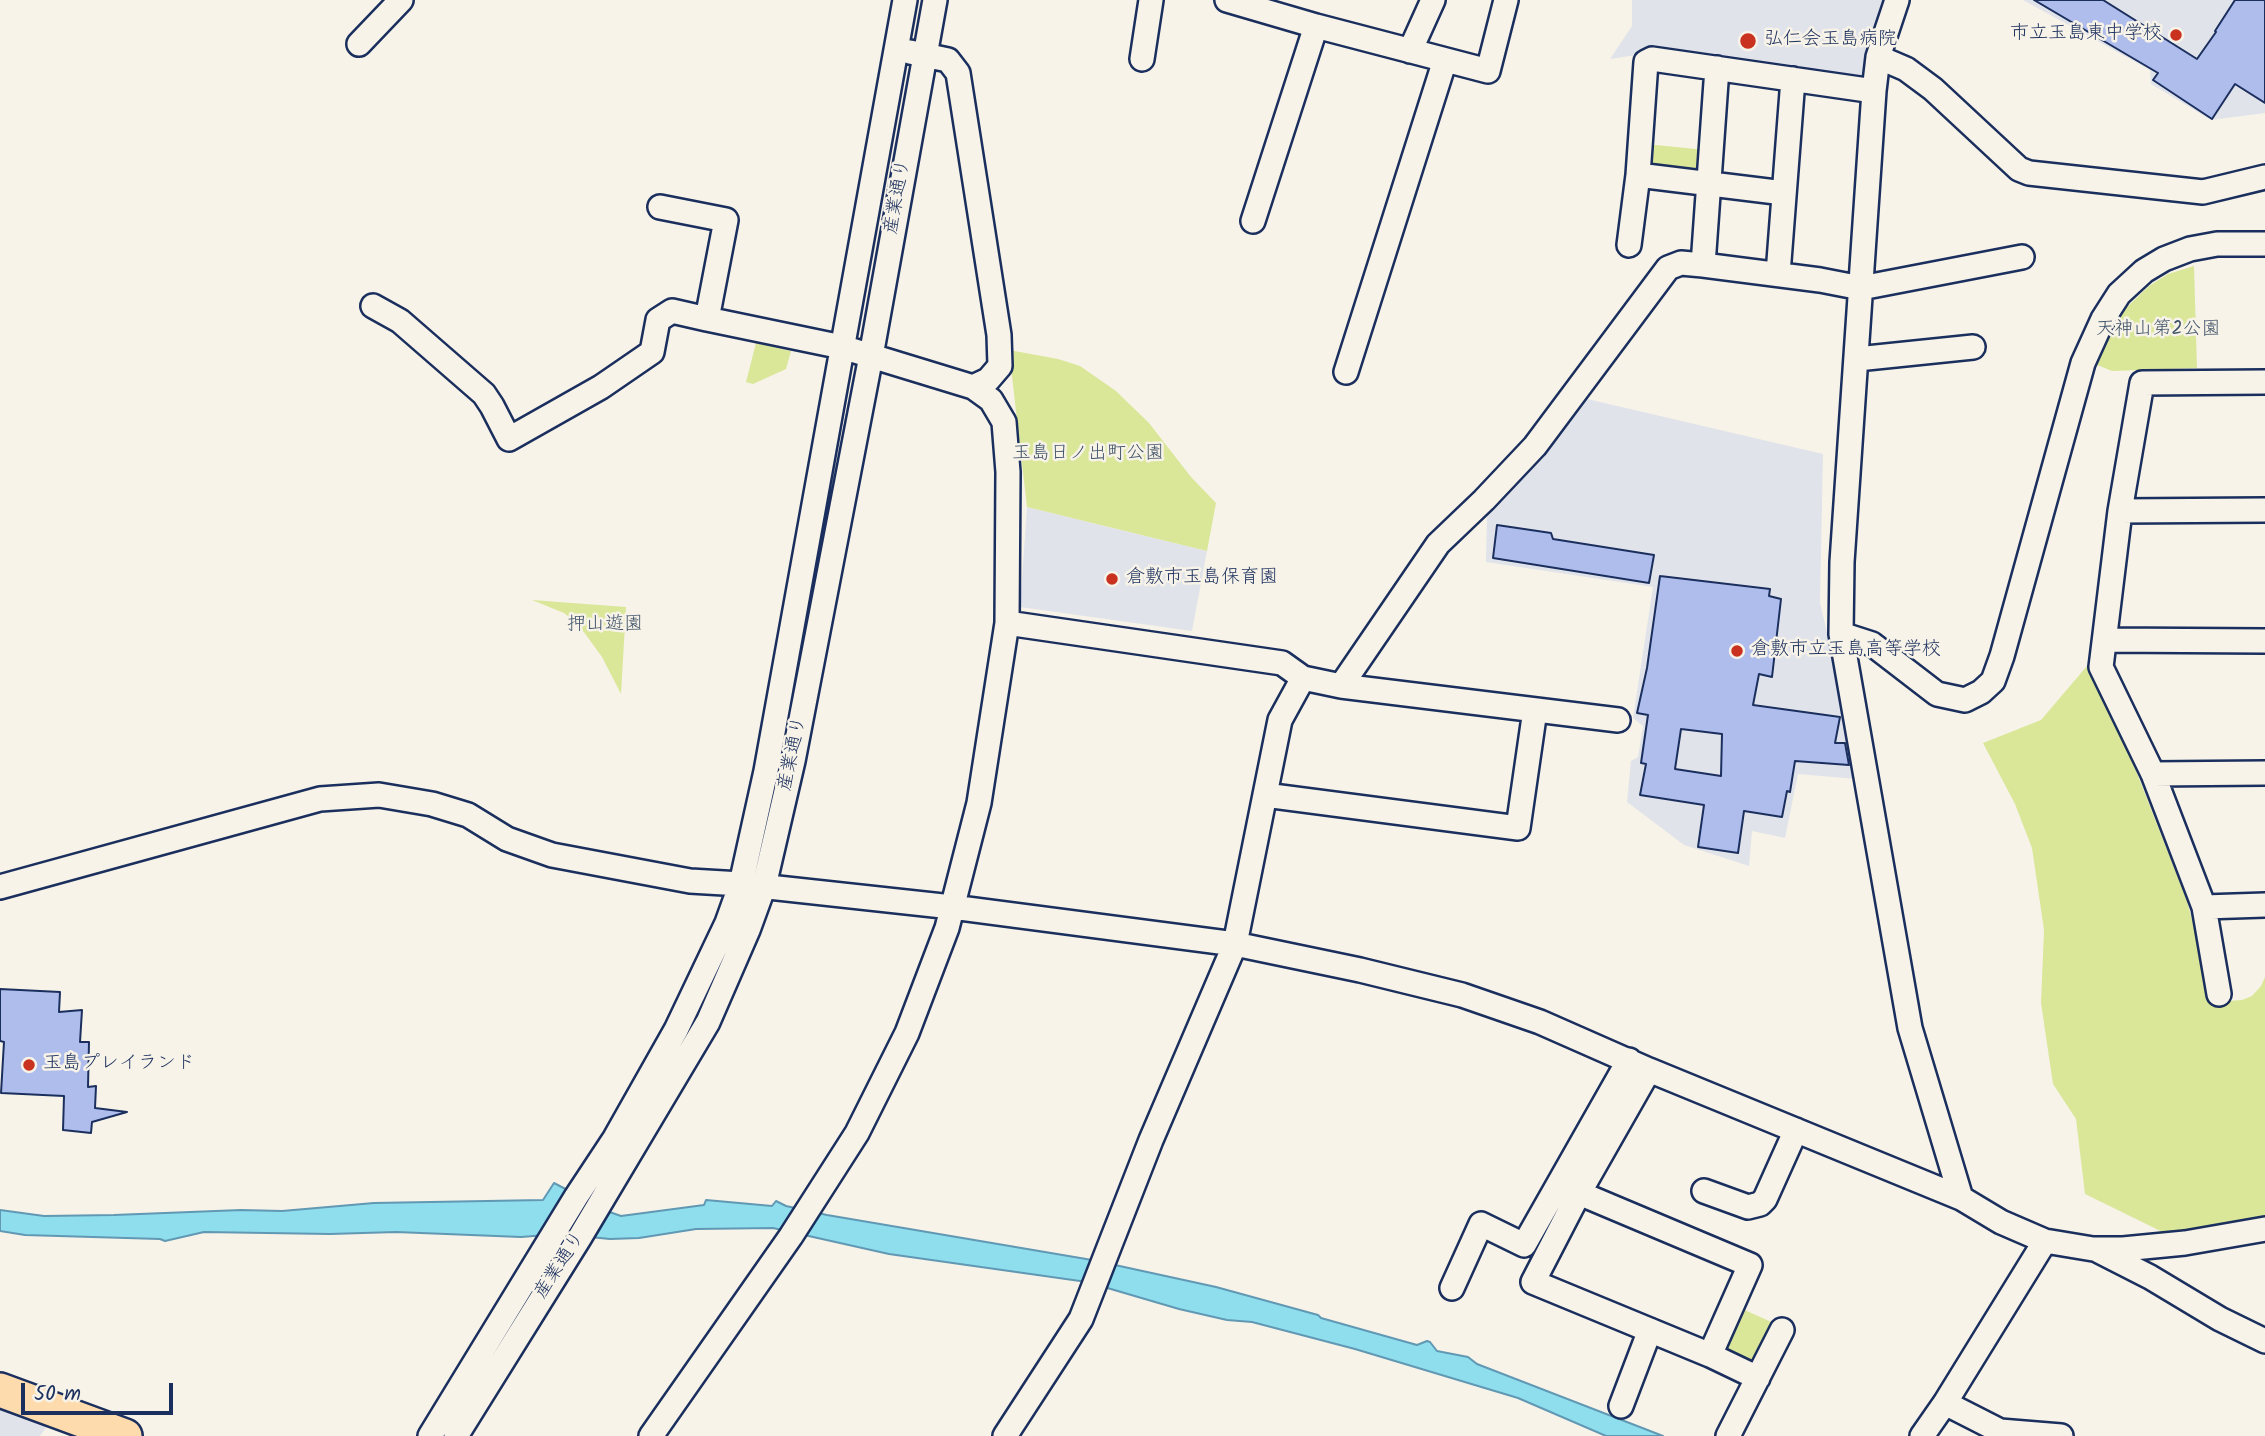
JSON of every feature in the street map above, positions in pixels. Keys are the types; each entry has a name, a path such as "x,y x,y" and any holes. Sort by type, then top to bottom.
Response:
{"highway":[{"path":"0,1390 125,1436"}],"street":[{"path":"359,44 401,0"},
{"name":"産業通り","path":"456,1436 598,1208 708,1022 748,930 766,771 905,0"},
{"name":"産業通り","path":"429,1436 615,1138 676,1030 727,923 752,885 793,761 871,356 935,0"},
{"path":"1142,59 1151,0"},
{"path":"1227,0 1283,7 1316,26 1488,71 1506,0"},
{"path":"1410,51 1433,0"},
{"path":"1897,0 1878,57 1874,91 1842,562 1841,634 1910,1028 1961,1198"},
{"path":"1253,221 1316,26"},
{"path":"896,49 948,60 958,73 999,335 1000,366 988,380 973,387"},
{"path":"1878,57 1906,69 1933,89 2019,169 2029,173 2203,192 2265,177"},
{"path":"1629,245 1638,175 1646,62 1651,59 1874,91"},
{"path":"1346,372 1445,60"},
{"path":"1703,265 1717,68"},
{"path":"1778,274 1793,79"},
{"path":"1638,175 1784,193"},
{"path":"660,206 726,220 707,319"},
{"path":"1841,634 1872,644 1937,694 1965,700 1981,692 1993,681 2083,363 2103,319 2119,294 2144,271 2164,259 2190,249 2217,244 2265,244"},
{"path":"1340,686 1438,544 1535,446 1668,268 1681,263 1703,265 1861,288 2022,257"},
{"path":"373,306 400,321 484,394 509,439 601,387 652,352 658,320 672,311 842,347 973,387 991,400 1004,422 1008,472 1007,623 979,803 947,928 907,1033 857,1133 792,1236 651,1436"},
{"path":"1857,359 1973,347"},
{"path":"2219,994 2204,907 2153,774 2101,667 2120,511 2142,383 2265,382"},
{"path":"2120,511 2265,510"},
{"path":"1007,623 1282,663 1304,678 1340,686 1618,720"},
{"path":"2105,640 2265,641"},
{"path":"1005,1436 1082,1319 1152,1140 1235,944 1280,720 1304,678"},
{"path":"1265,795 1518,828 1535,710"},
{"path":"2153,774 2265,773"},
{"path":"0,887 320,799 379,795 432,804 468,815 507,839 552,855 690,881 752,885 953,907 1235,944 1462,995 1540,1022 1961,1198 2001,1222 2045,1241 2093,1249 2123,1249 2185,1243 2265,1230"},
{"path":"2204,907 2265,905"},
{"path":"1639,1065 1579,1193 1533,1282 1710,1354 1758,1378"},
{"path":"1524,1245 1639,1065"},
{"path":"1704,1191 1748,1207 1760,1204 1765,1199 1796,1130"},
{"path":"1579,1193 1750,1265 1710,1354"},
{"path":"1451,1289 1481,1224 1546,1256"},
{"path":"1922,1436 2045,1241"},
{"path":"2093,1249 2150,1277 2220,1319 2265,1341"},
{"path":"1621,1406 1650,1330"},
{"path":"1728,1436 1782,1330"},
{"path":"1945,1403 2000,1431 2061,1436"}],"shaded area":[{"name":"弘仁会玉島病院","path":"1632,0 1885,0 1864,80 1656,52 1610,59 1632,26"},
{"name":"市立玉島東中学校","path":"2023,0 2265,0 2265,113 2211,120 2151,84 2150,70"},
{"name":"倉敷市立玉島高等学校","path":"1583,398 1823,454 1820,603 1843,699 1857,779 1798,774 1785,838 1752,831 1749,866 1684,845 1627,802 1631,761 1638,757 1643,726 1633,718 1653,587 1486,562 1487,517"},
{"name":"倉敷市玉島保育園","path":"1027,507 1207,551 1192,631 1020,607"},
{"path":"0,1409 47,1426 40,1436 0,1436"}],"green space":[{"path":"1646,144 1706,150 1700,174 1652,167 1645,161"},
{"name":"天神山第2公園","path":"2194,266 2197,368 2112,371 2097,365 2113,328 2126,308 2149,286 2168,274"},
{"path":"756,343 791,351 786,369 753,384 746,382"},
{"name":"玉島日ノ出町公園","path":"1009,350 1080,366 1116,391 1149,423 1191,477 1216,503 1207,551 1027,507"},
{"name":"押山遊園","path":"532,600 626,607 621,694 602,657 578,624 564,613"},
{"path":"2087,666 2133,763 2187,901 2213,1002 2242,1000 2252,996 2265,977 2265,1229 2185,1243 2085,1194 2076,1119 2053,1084 2041,1003 2044,930 2032,848 2015,804 1983,743 2041,720"},
{"path":"1738,1307 1778,1325 1759,1361 1749,1365 1725,1351 1722,1343"}],"water":[{"path":"554,1183 575,1194 578,1201 621,1216 704,1205 706,1200 772,1206 776,1201 786,1206 827,1215 1092,1260 1216,1287 1417,1345 1430,1342 1437,1351 1468,1357 1477,1364 1663,1436 1606,1436 1518,1398 1355,1349 1252,1322 1227,1320 1179,1309 1087,1282 889,1254 773,1228 696,1229 639,1238 610,1239 560,1234 521,1237 396,1232 204,1232 165,1241 25,1235 0,1231 0,1210 44,1216 114,1215 282,1211 374,1203 543,1200"}],"building":[{"name":"市立玉島東中学校","path":"2034,0 2103,0 2197,59 2235,0 2265,0 2265,103 2235,84 2212,119 2153,80 2158,73"},
{"path":"1497,525 1551,533 1553,539 1654,555 1649,583 1493,558"},
{"path":"1660,576 1770,589 1769,596 1781,599 1772,677 1759,674 1753,705 1840,717 1835,743 1845,743 1849,765 1795,761 1790,792 1787,791 1782,817 1744,811 1738,853 1698,847 1704,805 1640,795 1646,764 1641,763 1648,715 1637,713 1647,668","holes":["1681,729 1722,734 1721,776 1675,769"]},
{"path":"0,989 60,992 59,1012 82,1010 80,1042 89,1042 88,1087 96,1086 95,1108 127,1112 92,1122 91,1133 63,1130 64,1096 1,1093 4,1042 0,1041"}],"place":[{"name":"市立玉島東中学校","path":"2176,35"},
{"name":"弘仁会玉島病院","path":"1748,41"},
{"name":"倉敷市玉島保育園","path":"1112,579"},
{"name":"倉敷市立玉島高等学校","path":"1737,651"},
{"name":"玉島プレイランド","path":"29,1065"}]}
